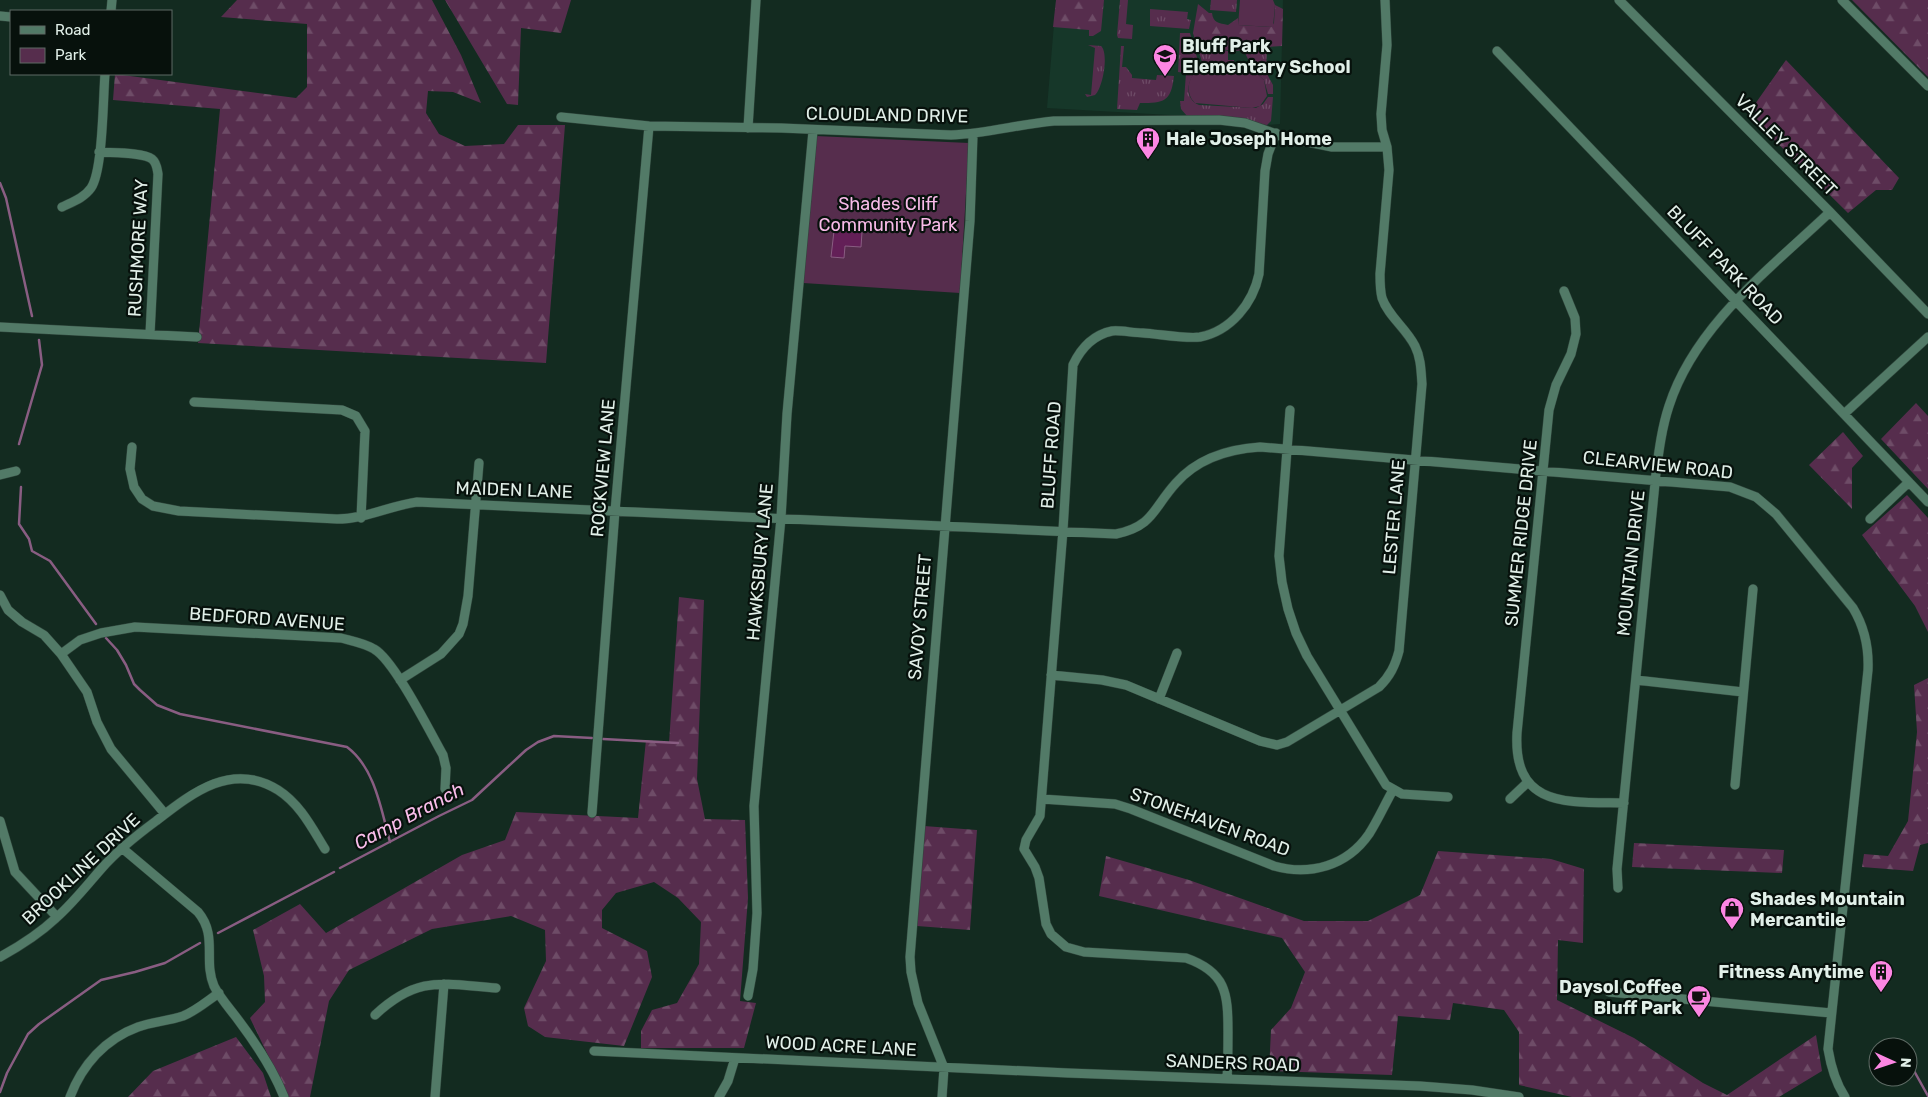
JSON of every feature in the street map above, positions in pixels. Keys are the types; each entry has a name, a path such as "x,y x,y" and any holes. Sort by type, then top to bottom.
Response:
{"street":[{"path":"748,128 756,0"},
{"name":"LESTER LANE","path":"1051,675 1102,680 1126,685 1270,745 1287,742 1378,688 1388,679 1395,666 1399,651 1422,384 1420,362 1415,346 1404,328 1391,314 1382,298 1380,290 1388,170 1387,147 1382,130 1381,114 1387,45 1385,0"},
{"name":"VALLEY STREET","path":"1619,0 1830,212 1928,314"},
{"path":"1842,0 1928,86"},
{"name":"BLUFF PARK ROAD","path":"1498,51 1928,502"},
{"path":"62,207 83,196 95,182 100,152 105,75"},
{"name":"CLOUDLAND DRIVE","path":"561,117 649,126 936,135 973,135 1019,127 1028,123 1054,121 1219,120 1245,123 1332,147 1387,147"},
{"name":"ROCKVIEW LANE","path":"592,813 615,511 649,126"},
{"name":"HAWKSBURY LANE","path":"748,996 753,969 757,921 754,806 781,518 787,414 813,131"},
{"name":"BLUFF ROAD","path":"1228,1079 1228,1003 1222,984 1212,971 1201,963 1186,958 1084,952 1066,947 1051,934 1044,915 1039,878 1035,867 1024,849 1026,840 1040,816 1042,799 1073,365 1080,351 1091,340 1112,331 1199,337 1220,331 1237,317 1249,300 1258,280 1265,171 1268,154 1276,133"},
{"name":"SAVOY STREET","path":"942,1097 944,1068 918,1003 911,972 910,957 970,221 973,135"},
{"name":"RUSHMORE WAY","path":"100,152 144,156 151,158 156,165 158,174 150,334"},
{"name":"MOUNTAIN DRIVE","path":"1618,888 1617,869 1656,479 1664,421 1680,376 1706,334 1737,300 1830,212"},
{"name":"SUMMER RIDGE DRIVE","path":"1528,782 1518,761 1516,748 1544,470 1552,396 1571,354 1576,334 1576,318 1564,291"},
{"path":"0,327 196,337"},
{"path":"1844,414 1928,337"},
{"path":"194,402 342,410 356,416 365,431 361,518"},
{"path":"1290,410 1279,556 1282,582 1296,634 1307,656 1380,778 1393,790 1402,794 1448,797"},
{"name":"MAIDEN LANE","path":"132,447 130,469 134,486 142,499 160,508 179,511 337,519 361,518 416,502 1062,530"},
{"name":"CLEARVIEW ROAD","path":"1062,530 1116,534 1127,532 1148,521 1177,482 1203,461 1223,452 1242,448 1288,448 1656,479 1730,487 1748,493 1763,502 1787,526 1860,620 1868,656 1828,1049 1830,1066 1836,1083 1846,1097"},
{"path":"400,680 441,654 459,634 464,624 467,611 479,463"},
{"path":"0,475 16,471"},
{"path":"1870,519 1909,482"},
{"path":"1735,785 1753,589"},
{"path":"0,594 8,610 22,622 44,635 61,654 87,692 97,722 111,749 165,814"},
{"name":"BEDFORD AVENUE","path":"61,654 80,640 101,633 136,627 341,638 363,643 376,650 400,680 443,755 446,768 445,789"},
{"path":"1159,699 1177,653"},
{"path":"1636,680 1743,692"},
{"name":"BROOKLINE DRIVE","path":"0,957 24,943 57,917 122,848 192,794 213,783 233,779 254,780 276,789 296,805 325,849"},
{"path":"1510,799 1528,782 1544,794 1558,800 1624,804"},
{"name":"STONEHAVEN ROAD","path":"1042,799 1115,804 1132,809 1274,866 1290,870 1311,870 1333,865 1345,858 1363,842 1393,790"},
{"path":"0,821 15,872 57,917"},
{"path":"122,848 204,919 208,927 213,980 219,993 262,1052 284,1097"},
{"path":"435,1097 444,984"},
{"path":"375,1014 388,1002 410,989 423,985 444,984 496,988"},
{"path":"1609,992 1832,1013"},
{"path":"70,1097 80,1073 94,1056 112,1041 138,1027 189,1013 219,993"},
{"name":"WOOD ACRE LANE","path":"594,1052 944,1068"},
{"path":"719,1097 728,1081 735,1058"},
{"name":"SANDERS ROAD","path":"944,1068 1420,1086 1472,1090 1519,1097"}],"shaded area":[{"name":"Bluff Park Elementary School","path":"1056,0 1283,0 1280,124 1267,125 1187,116 1047,108"},
{"path":"834,231 862,232 861,247 845,246 844,258 831,257"}],"green space":[{"path":"237,0 432,0 461,55 481,103 453,92 428,91 426,113 439,134 465,146 504,144 518,125 565,125 546,363 198,343 220,109 113,100 115,75 296,98 307,87 307,24 221,17"},
{"path":"445,0 571,0 561,33 521,28 518,105 507,104"},
{"path":"1056,0 1104,0 1101,31 1093,36 1089,36 1089,30 1053,27"},
{"path":"1120,0 1128,0 1126,24 1133,25 1132,39 1118,38 1117,35"},
{"path":"1211,0 1237,0 1236,12 1210,10"},
{"path":"1240,0 1273,0 1275,5 1273,27 1238,25"},
{"path":"1852,0 1928,0 1928,77"},
{"path":"1198,4 1209,13 1212,13 1217,22 1228,25 1238,18 1238,25 1271,27 1274,23 1275,5 1283,9 1282,46 1267,47 1261,44 1249,49 1234,51 1196,43 1193,33"},
{"path":"1150,9 1188,12 1187,19 1191,20 1189,29 1150,26"},
{"path":"1180,33 1190,33 1200,68 1190,81 1189,92 1194,102 1199,105 1256,108 1263,104 1268,97 1273,97 1271,121 1267,125 1187,116 1181,109 1180,101 1184,101 1186,73 1178,72"},
{"path":"1196,43 1228,51 1228,60 1234,60 1235,67 1242,67 1249,61 1245,53 1248,53 1257,44 1257,51 1264,51 1264,44 1267,47 1266,72 1273,85 1273,94 1268,94 1264,80 1256,73 1204,68"},
{"path":"1088,45 1101,46 1105,56 1105,63 1103,78 1098,91 1095,95 1087,97 1085,94 1091,95 1095,48"},
{"path":"1121,46 1124,46 1122,67 1126,67 1132,78 1156,80 1157,75 1174,76 1171,91 1165,99 1140,103 1137,110 1117,109"},
{"path":"1786,60 1899,178 1892,190 1876,190 1848,213 1748,114"},
{"path":"1202,68 1256,73 1264,80 1267,96 1260,106 1252,108 1195,103 1189,94 1189,84 1193,74"},
{"name":"Shades Cliff Community Park","path":"816,136 969,143 960,293 803,283"},
{"path":"1916,403 1928,416 1928,489 1881,439"},
{"path":"1843,432 1863,456 1852,468 1852,509 1809,465"},
{"path":"1907,495 1928,518 1928,632 1915,606 1862,535"},
{"path":"679,597 704,600 697,779 705,819 745,820 748,898 740,1001 756,1003 744,1048 641,1048 641,1031 652,1010 677,1003 699,964 701,922 678,898 654,882 616,893 602,910 602,928 647,951 652,977 624,1046 545,1037 528,1026 524,1008 546,961 545,930 511,916 432,929 349,970 329,1001 310,1097 288,1097 250,1018 265,1002 264,976 253,930 300,904 326,933 462,855 505,840 516,812 638,818 646,740 669,743"},
{"path":"1928,678 1928,843 1920,845 1913,871 1862,867 1864,854 1888,856 1908,821 1917,732 1914,685"},
{"path":"924,826 977,830 970,930 917,926"},
{"path":"1634,843 1784,850 1782,873 1632,867"},
{"path":"1438,851 1551,859 1584,869 1583,943 1558,940 1557,1000 1634,1038 1703,1083 1727,1095 1816,1035 1822,1071 1779,1097 1572,1097 1519,1085 1519,1032 1504,1010 1453,1003 1450,1020 1398,1016 1392,1075 1269,1071 1271,1030 1291,1008 1305,972 1282,938 1099,896 1106,856 1189,880 1304,921 1368,921 1420,895"},
{"path":"236,1037 263,1073 271,1097 128,1097 153,1071"}],"waterway":[{"path":"0,183 6,198 32,316"},
{"path":"19,444 42,365 39,340"},
{"path":"21,487 19,524 29,539 32,551 50,561 96,624"},
{"path":"106,638 117,650 134,684 157,705 180,714 347,747 357,756 371,778 380,803 390,842"},
{"name":"Camp Branch","path":"340,868 472,800 526,750 538,742 554,736 592,738"},
{"name":"Camp Branch","path":"603,739 678,743"},
{"name":"Camp Branch","path":"218,933 334,872"},
{"name":"Camp Branch","path":"0,1092 7,1073 28,1034 39,1024 101,980 165,963 200,943"},
{"path":"1918,1078 1928,1096"}],"place":[{"name":"Bluff Park Elementary School","path":"1165,77"},
{"name":"Hale Joseph Home","path":"1148,160"},
{"name":"Shades Mountain Mercantile","path":"1732,930"},
{"name":"Fitness Anytime","path":"1881,993"},
{"name":"Daysol Coffee Bluff Park","path":"1699,1018"}]}
